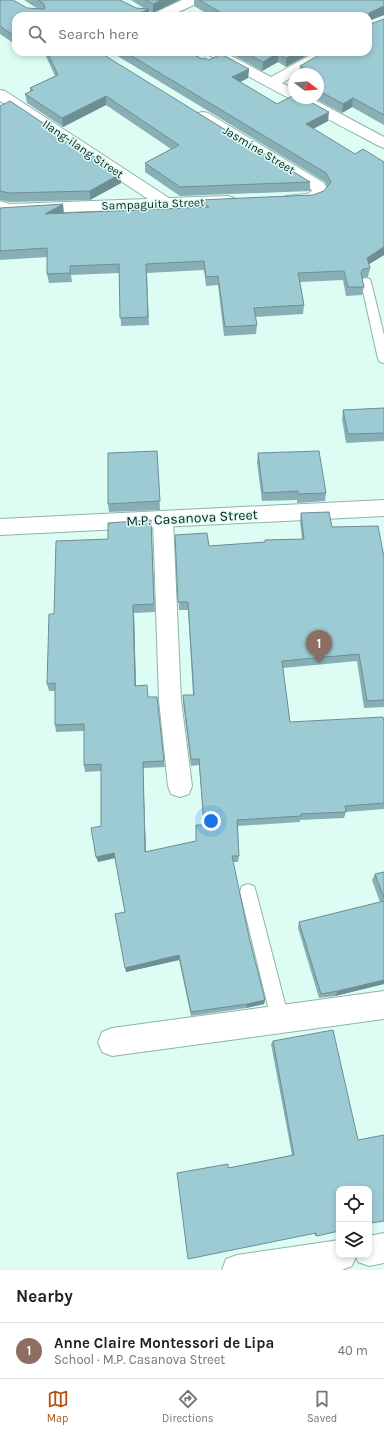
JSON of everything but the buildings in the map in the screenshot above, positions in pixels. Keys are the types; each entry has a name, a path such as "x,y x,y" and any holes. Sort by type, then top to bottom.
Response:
{"street":[{"path":"168,12 193,0"},
{"path":"221,56 288,92"},
{"path":"271,83 319,56"},
{"name":"Ilang-ilang Street","path":"0,94 166,203"},
{"path":"311,104 384,144"},
{"name":"Jasmine Street","path":"191,109 318,186 320,190 318,195 312,198 273,200"},
{"name":"Sampaguita Street","path":"0,206 9,209 242,201"},
{"name":"M.P. Casanova Street","path":"0,527 384,508"},
{"path":"163,519 170,700 180,786"},
{"path":"112,1042 384,1005"},
{"path":"372,1250 384,1248"},
{"path":"251,1269 336,1256"}],"lane":[{"path":"366,282 384,358"},
{"path":"248,892 280,1019"}],"place":[{"name":"Anne Claire Montessori de Lipa","path":"319,663"}]}
